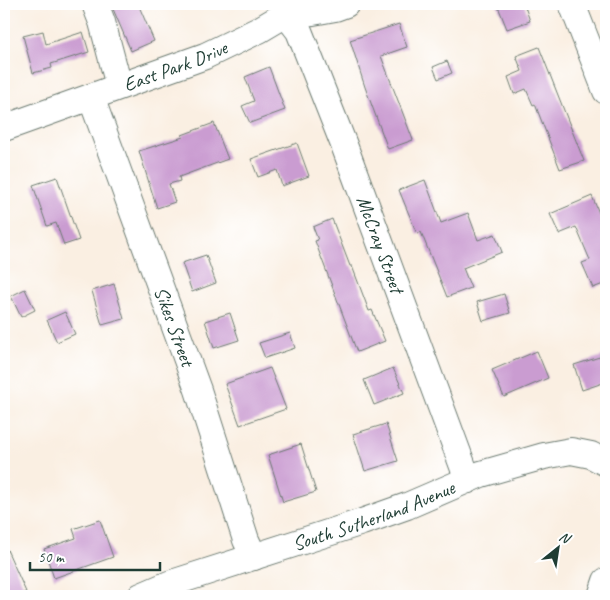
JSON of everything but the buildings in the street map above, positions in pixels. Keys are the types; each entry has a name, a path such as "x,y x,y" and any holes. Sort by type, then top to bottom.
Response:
{"street":[{"path":"95,4 102,22 119,86"},
{"name":"East Park Drive","path":"4,128 205,56 259,30 290,9 313,12 346,4"},
{"path":"572,4 606,91"},
{"name":"McCray Street","path":"290,9 341,136 468,480"},
{"name":"Sikes Street","path":"91,97 198,390 246,540 254,557"},
{"name":"South Sutherland Avenue","path":"141,596 169,584 380,516 468,480 544,456 572,451 591,455 606,463"},
{"path":"600,596 606,581"}]}
